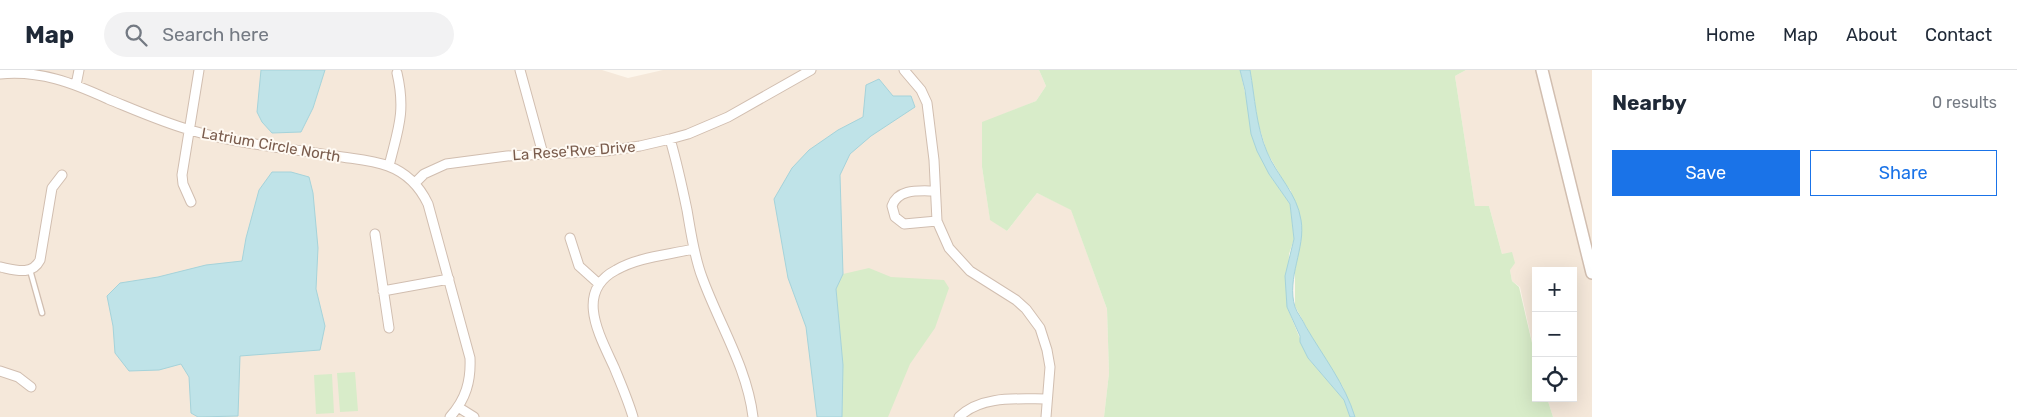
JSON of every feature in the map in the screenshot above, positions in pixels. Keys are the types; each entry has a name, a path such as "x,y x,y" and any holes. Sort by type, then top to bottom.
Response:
{"street":[{"name":"Latrium Circle North","path":"0,74 28,70 44,72 146,115 189,130 221,138 389,166 402,172 415,183 428,204 470,358 469,384 458,407 450,417"},
{"path":"76,85 78,70"},
{"path":"191,202 186,194 182,175 198,70"},
{"path":"520,70 543,154"},
{"name":"La Rese'Rve Drive","path":"415,183 424,174 446,164 499,157 606,151 640,146 688,134 728,117 795,74 810,70"},
{"path":"905,70 921,90 927,103 931,121 937,220 949,248 959,261 977,276 1016,300 1036,323 1047,350 1050,367 1046,417"},
{"path":"1542,70 1592,273"},
{"path":"389,166 402,116 402,99 397,73"},
{"path":"670,139 680,174 693,250 701,276 736,353 747,386 753,417"},
{"path":"0,267 30,270 37,266 40,260 52,188 62,175"},
{"path":"935,191 902,193 897,196 892,206 895,217 904,224 937,220"},
{"path":"375,234 389,328"},
{"path":"570,238 579,266 599,284"},
{"path":"633,417 627,396 594,320 594,295 599,284 607,275 617,269 634,262 693,250"},
{"path":"383,291 450,279"},
{"path":"0,371 18,377 31,387"},
{"path":"959,417 974,406 982,403 1020,398 1047,399"},
{"path":"458,407 474,417"}],"lane":[{"path":"30,270 42,313"}],"shaded area":[{"path":"0,70 261,70 262,122 272,133 301,132 313,108 325,70 602,70 628,78 663,70 1039,70 1046,86 1036,101 982,123 982,167 990,219 1007,231 1037,193 1071,209 1107,309 1109,373 1104,417 0,417"},
{"path":"1466,70 1592,70 1592,417 1553,417 1548,402 1577,402 1577,267 1532,267 1532,342 1520,287 1512,281 1510,270 1512,253 1502,254 1489,206 1475,206 1455,76"}],"green space":[{"path":"1039,70 1240,70 1249,111 1269,174 1290,204 1294,239 1289,254 1287,307 1308,358 1344,400 1350,417 1104,417 1109,373 1107,309 1071,210 1037,193 1007,231 990,220 982,167 982,122 1036,101 1046,86"},
{"path":"1250,70 1466,70 1455,76 1475,206 1489,206 1502,254 1512,252 1515,263 1510,270 1512,281 1519,287 1532,343 1532,402 1548,402 1553,417 1355,417 1343,387 1322,356 1295,306 1295,267 1299,247 1291,191 1267,152 1258,123"},
{"path":"869,268 891,277 944,280 949,288 935,328 910,364 888,417 842,417 843,365 836,289 843,274"},
{"path":"355,372 358,411 340,412 337,373"},
{"path":"332,374 334,413 316,414 314,375"}],"water":[{"path":"261,70 325,70 313,108 301,132 272,133 262,122 257,112"},
{"path":"1240,70 1250,70 1263,142 1271,161 1299,210 1302,231 1294,274 1293,296 1295,307 1346,393 1355,417 1350,417 1344,400 1308,358 1287,307 1285,276 1294,239 1290,204 1269,174 1257,151 1251,134 1245,90"},
{"path":"879,79 893,96 911,96 915,107 871,136 850,154 840,175 843,274 836,289 843,365 842,417 817,417 806,327 788,278 774,199 792,168 809,150 838,130 863,117 866,85"},
{"path":"272,172 291,172 309,177 313,193 318,248 316,289 325,326 320,350 240,356 238,416 198,417 191,413 189,377 181,364 159,370 129,371 115,353 113,326 107,296 120,283 158,277 206,265 242,261 259,190"}]}
